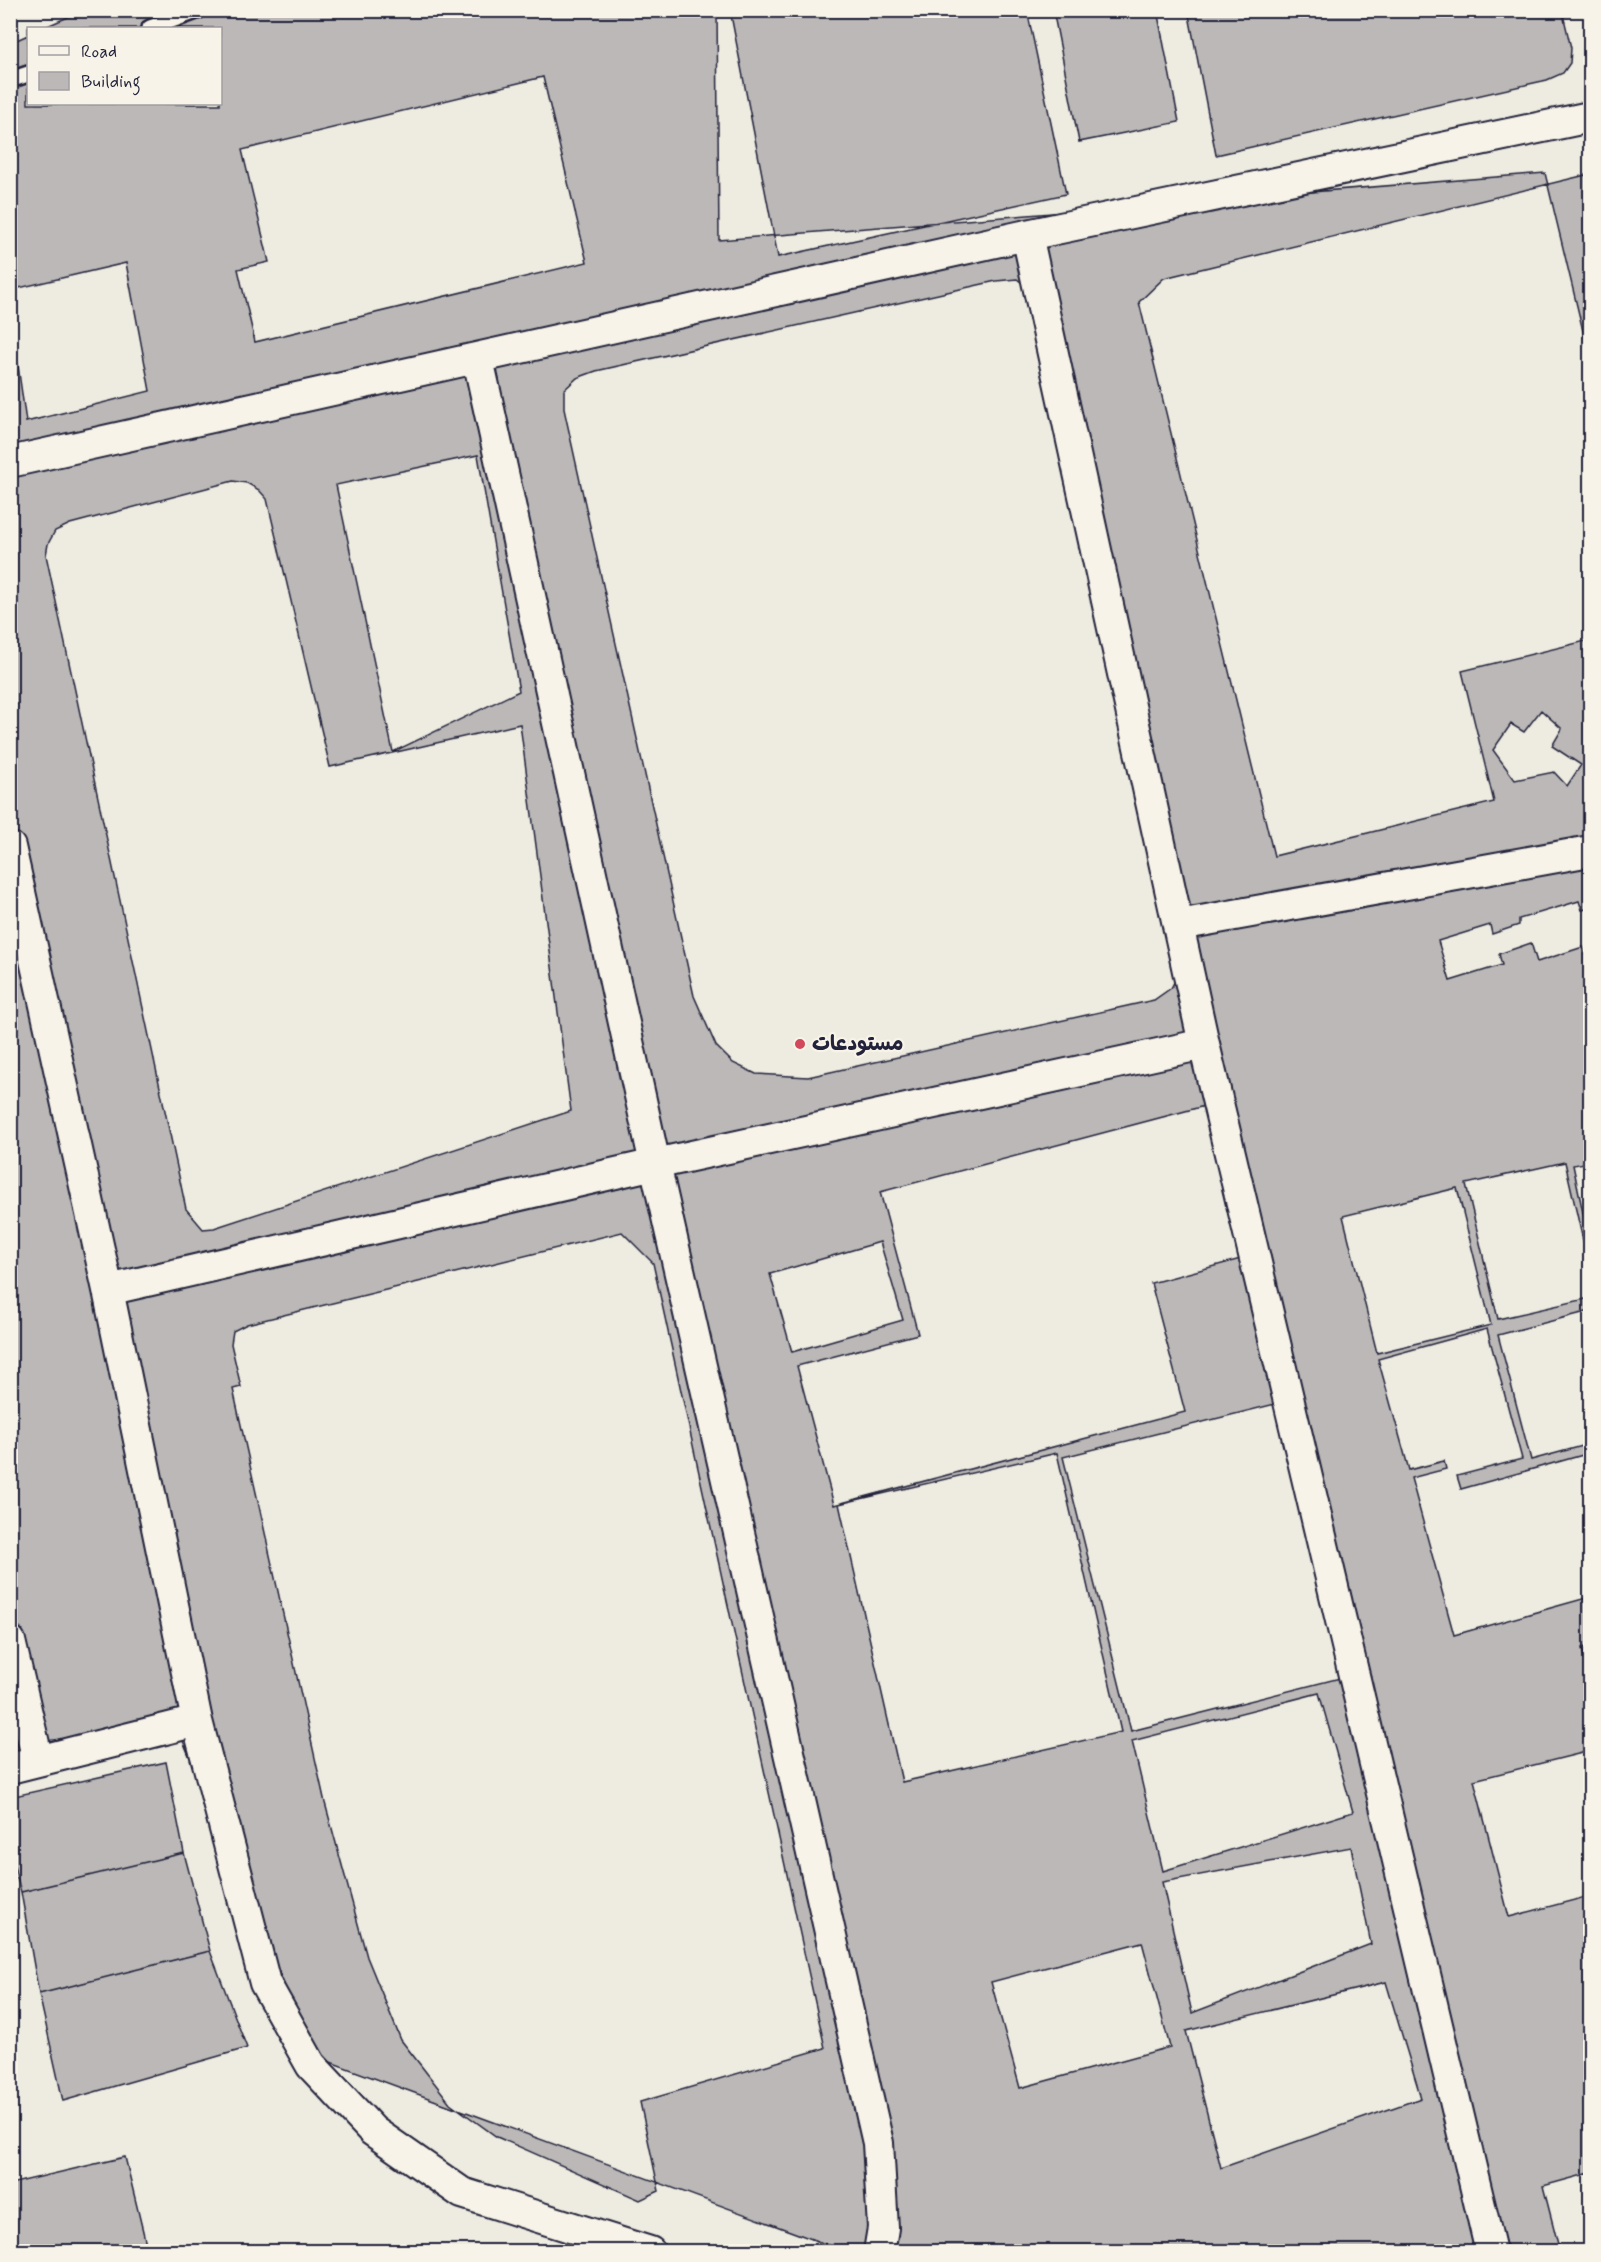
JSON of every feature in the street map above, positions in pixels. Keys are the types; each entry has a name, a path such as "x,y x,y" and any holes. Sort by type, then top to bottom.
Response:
{"street":[{"path":"10,462 1028,235 1590,117"},
{"path":"1028,235 1204,1044 1491,2252"},
{"path":"478,359 655,1164 878,2142 884,2228 879,2252"},
{"path":"10,847 14,884 108,1290 197,1721 265,1983 311,2065 374,2131 462,2193 650,2252"},
{"path":"1179,925 1590,850"},
{"path":"108,1290 655,1164 1204,1044"},
{"path":"10,1641 24,1765 197,1721"}],"lane":[{"path":"153,27 199,10"},
{"path":"10,80 27,74"}],"building":[{"path":"10,10 84,10 45,27 27,27 27,35 10,43"},
{"name":"مستودعات","path":"10,10 717,10 719,240 1545,173 1590,360 1590,2252 847,2252 314,2056 178,1729 10,1744"},
{"path":"730,10 1027,10 1066,194 778,257"},
{"path":"1053,10 1157,10 1179,122 1079,142"},
{"path":"1188,10 1562,10 1571,48 1570,63 1563,73 1547,80 1216,155"},
{"path":"543,77 587,262 255,342 238,269 269,262 242,150"},
{"path":"1590,174 1590,640 1462,671 1494,802 1274,856 1139,302 1164,278"},
{"path":"126,263 150,391 26,422 10,309 10,290"},
{"path":"1017,279 1032,291 1181,969 1171,988 1154,1000 808,1077 756,1074 733,1063 716,1046 694,996 564,409 564,390 577,378 596,371 996,281"},
{"path":"478,455 519,691 393,752 336,485"},
{"path":"233,481 247,483 259,490 267,499 330,767 520,724 571,1111 214,1228 203,1229 186,1209 46,555 48,544 55,531 70,524"},
{"path":"1541,710 1562,729 1552,746 1581,765 1567,786 1554,772 1515,780 1493,750 1511,724 1524,732"},
{"path":"1579,901 1582,910 1590,908 1590,953 1585,955 1583,947 1537,962 1531,943 1499,954 1502,965 1450,981 1438,941 1490,925 1492,934 1519,925 1519,919"},
{"path":"1212,1104 1252,1256 1151,1283 1185,1412 834,1505 797,1366 918,1334 880,1192"},
{"path":"1590,1135 1590,1162 1584,1137"},
{"path":"1565,1162 1590,1271 1590,1298 1498,1319 1466,1184"},
{"path":"1590,1162 1590,1246 1573,1165"},
{"path":"1457,1188 1491,1325 1377,1353 1343,1216"},
{"path":"622,1232 653,1263 825,2048 640,2102 659,2191 640,2200 497,2137 450,2103 401,2040 367,1957 325,1803 233,1389 241,1387 231,1344 233,1331 247,1324"},
{"path":"880,1242 903,1320 792,1352 770,1274"},
{"path":"1590,1311 1590,1444 1531,1460 1498,1335"},
{"path":"1487,1329 1522,1459 1457,1476 1461,1489 1590,1453 1590,1597 1454,1635 1411,1478 1446,1469 1444,1461 1409,1470 1378,1359"},
{"path":"1283,1402 1352,1675 1131,1731 1063,1457"},
{"path":"1057,1453 1121,1732 902,1782 839,1504"},
{"path":"1590,1646 1590,1684 1582,1648"},
{"path":"1319,1693 1353,1812 1163,1871 1132,1741"},
{"path":"1590,1751 1590,1896 1509,1917 1474,1780"},
{"path":"166,1762 184,1853 21,1892 10,1852 10,1797"},
{"path":"1351,1847 1371,1944 1192,2013 1162,1882"},
{"path":"184,1853 210,1951 39,1994 21,1892"},
{"path":"1142,1942 1170,2047 1020,2088 991,1982"},
{"path":"210,1951 247,2048 63,2101 39,1994"},
{"path":"1386,1982 1421,2098 1221,2168 1186,2031"},
{"path":"125,2157 148,2252 10,2252 10,2184"},
{"path":"1590,2173 1590,2252 1560,2252 1543,2186"}],"place":[{"name":"مستودعات","path":"800,1044"}]}
